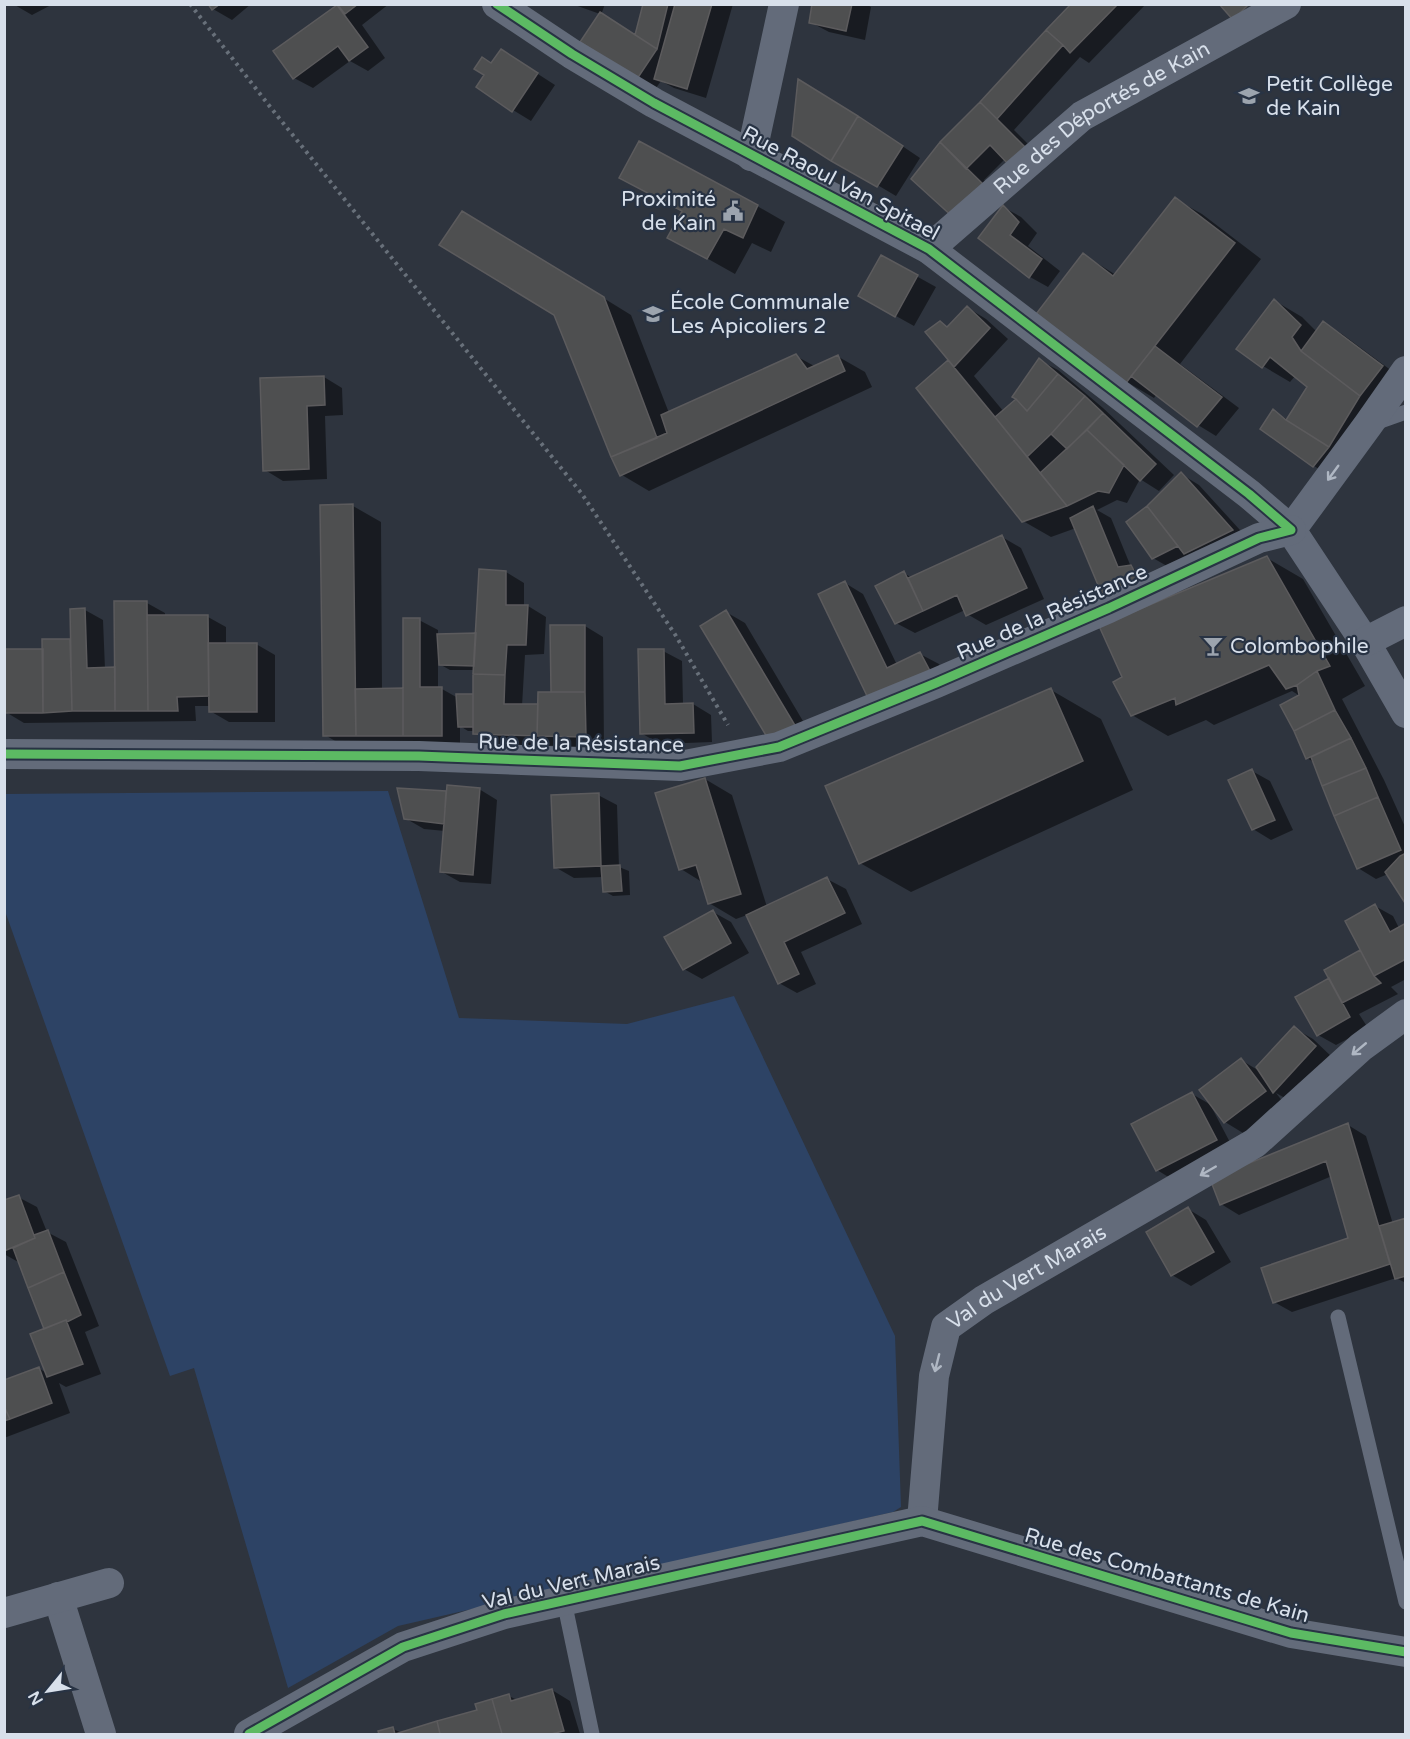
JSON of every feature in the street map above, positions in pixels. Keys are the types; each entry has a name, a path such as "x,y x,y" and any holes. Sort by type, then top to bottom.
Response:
{"street":[{"name":"Rue Raoul Van Spitael","path":"497,4 572,54 643,97 929,249 1240,487 1291,530 1365,642 1406,713"},
{"path":"752,156 784,4"},
{"name":"Rue des Déportés de Kain","path":"929,249 1082,116 1286,4"},
{"path":"1291,530 1406,371"},
{"name":"Rue de la Résistance","path":"4,754 419,756 680,766 779,747 936,683 1109,608 1259,538 1291,530"},
{"path":"1365,642 1406,621"},
{"name":"Val du Vert Marais","path":"249,1734 403,1647 504,1614 922,1521 934,1376 946,1328 984,1300 1256,1143 1361,1047 1406,1014"},
{"name":"Rue des Combattants de Kain","path":"922,1521 1291,1633 1406,1652"},
{"path":"4,1613 109,1583"},
{"path":"58,1597 101,1734"}],"lane":[{"path":"1368,425 1406,412"},
{"path":"1338,1317 1406,1602"},
{"path":"564,1601 592,1734"}],"path":[{"path":"190,4 582,494 676,636 745,754"}],"shaded area":[{"path":"388,791 459,1018 627,1024 734,996 895,1336 901,1507 893,1512 398,1626 288,1688 194,1368 170,1376 5,911 4,794"}],"building":[{"path":"208,4 220,4 212,10"},
{"path":"337,4 358,4 345,14"},
{"path":"643,4 668,4 657,49 635,35"},
{"path":"675,4 712,4 687,89 654,79"},
{"path":"812,4 852,4 846,31 809,23"},
{"path":"1071,4 1118,4 1070,53 1046,30"},
{"path":"1219,4 1249,4 1233,20"},
{"path":"337,5 368,47 349,61 338,46 293,79 273,51"},
{"path":"600,12 657,49 637,79 580,42"},
{"path":"1046,30 1063,45 997,119 980,102"},
{"path":"501,49 538,73 512,112 476,87 484,75 474,69 482,57 491,63"},
{"path":"798,79 858,116 831,161 792,136"},
{"path":"980,102 1026,148 1009,165 990,145 966,169 940,142"},
{"path":"858,116 903,146 877,187 831,161"},
{"path":"639,141 758,205 743,238 724,229 707,259 667,238 682,211 619,178"},
{"path":"940,142 983,184 955,219 911,179"},
{"path":"1175,197 1235,243 1126,383 1036,314 1083,253 1113,276"},
{"path":"1003,205 1019,222 1010,235 1042,259 1029,278 978,238"},
{"path":"462,211 604,297 657,438 611,457 554,315 439,245"},
{"path":"881,255 918,275 895,317 858,296"},
{"path":"1274,299 1301,325 1292,337 1301,351 1360,396 1329,447 1286,420 1307,387 1270,357 1262,368 1236,349"},
{"path":"967,306 990,328 954,367 925,332 940,321 947,327"},
{"path":"1323,321 1383,366 1360,396 1301,351"},
{"path":"1155,346 1222,397 1197,427 1131,376"},
{"path":"796,354 807,369 838,355 845,371 620,476 611,457 667,433 661,415"},
{"path":"1039,358 1058,374 1027,411 1012,397"},
{"path":"948,360 1067,506 1022,522 916,388"},
{"path":"1058,374 1085,396 1027,457 995,417 1016,399 1027,411"},
{"path":"324,376 325,405 307,406 309,469 263,471 260,378"},
{"path":"1085,396 1103,413 1067,449 1051,434"},
{"path":"1273,409 1286,420 1329,447 1313,467 1260,429"},
{"path":"1103,413 1156,464 1140,481 1087,430"},
{"path":"1087,430 1124,465 1109,493 1098,491 1067,506 1040,473"},
{"path":"1181,472 1233,530 1184,554 1147,506"},
{"path":"353,504 356,736 323,736 320,505"},
{"path":"1093,506 1118,567 1131,565 1139,580 1103,597 1070,518"},
{"path":"1147,506 1178,546 1152,559 1126,522"},
{"path":"1002,535 1027,588 966,616 957,595 923,611 908,578"},
{"name":"Colombophile","path":"1267,556 1330,666 1286,689 1269,665 1176,705 1175,698 1131,716 1113,682 1122,677 1099,626"},
{"path":"479,569 506,571 506,605 528,605 526,645 507,645 505,675 473,674"},
{"path":"904,571 923,611 895,624 875,586"},
{"path":"845,581 887,668 920,652 930,671 869,700 818,594"},
{"path":"114,601 147,601 148,711 115,711"},
{"path":"85,608 87,668 115,667 115,711 72,711 70,609"},
{"path":"726,610 796,727 770,742 700,626"},
{"path":"147,615 208,615 209,696 177,697 178,711 148,711"},
{"path":"403,618 420,618 420,687 442,687 442,736 403,736"},
{"path":"550,625 585,625 585,692 551,692"},
{"path":"476,633 474,666 439,665 437,634"},
{"path":"42,639 70,639 72,711 43,713"},
{"path":"208,643 257,643 257,712 209,712"},
{"path":"4,649 43,649 43,713 5,713"},
{"path":"638,649 664,649 665,704 693,703 694,733 640,734"},
{"path":"1317,671 1335,710 1294,731 1280,705 1299,695 1297,685"},
{"path":"473,674 505,675 504,704 538,704 537,736 473,734"},
{"path":"403,688 403,736 356,736 355,689"},
{"path":"1051,688 1083,761 859,864 825,786"},
{"path":"538,692 585,692 586,737 537,736"},
{"path":"456,694 473,694 473,727 458,727"},
{"path":"1335,710 1351,738 1306,759 1294,731"},
{"path":"1351,738 1366,768 1322,786 1311,757"},
{"path":"1366,768 1378,797 1334,816 1322,786"},
{"path":"1252,769 1275,820 1252,830 1228,780"},
{"path":"705,778 741,894 708,904 696,865 679,870 655,793"},
{"path":"447,785 480,788 473,875 440,872"},
{"path":"397,788 446,791 444,824 404,819"},
{"path":"599,793 601,866 554,868 551,795"},
{"path":"1378,797 1401,850 1357,869 1334,816"},
{"path":"1406,853 1405,903 1385,872 1400,856"},
{"path":"620,865 622,891 603,892 601,866"},
{"path":"827,877 845,913 784,942 799,974 778,984 746,915"},
{"path":"1375,904 1390,932 1406,923 1406,959 1374,976 1345,921"},
{"path":"713,910 731,943 683,970 664,937"},
{"path":"1360,950 1374,976 1381,983 1342,1003 1324,970"},
{"path":"1329,978 1350,1017 1317,1036 1295,997"},
{"path":"1294,1026 1316,1046 1273,1093 1256,1067"},
{"path":"1241,1058 1266,1091 1224,1123 1199,1090"},
{"path":"1192,1092 1217,1140 1156,1171 1131,1124"},
{"path":"1348,1123 1390,1264 1273,1303 1261,1268 1348,1238 1326,1161 1220,1205 1210,1179"},
{"path":"19,1195 35,1238 4,1251 4,1200"},
{"path":"1188,1207 1214,1252 1171,1276 1146,1232"},
{"path":"1406,1218 1406,1276 1395,1279 1379,1226"},
{"path":"48,1230 64,1272 28,1288 13,1248 35,1238 34,1235"},
{"path":"64,1272 81,1315 44,1329 28,1288"},
{"path":"66,1320 83,1364 47,1377 30,1334"},
{"path":"39,1367 52,1403 10,1419 4,1406 4,1380"},
{"path":"4,1406 10,1419 4,1421"},
{"path":"552,1689 564,1731 551,1734 502,1734 492,1699 509,1694 511,1701"},
{"path":"492,1699 502,1734 440,1734 437,1721 477,1710 475,1704"},
{"path":"437,1721 440,1734 395,1734"},
{"path":"393,1727 395,1734 379,1734 378,1731"}],"cycle path":[{"path":"497,4 572,54 654,103 929,249 1249,494 1291,530"},
{"path":"4,754 419,756 680,766 779,747 936,683 1109,608 1259,538 1291,530"},
{"path":"249,1734 403,1647 504,1614 922,1521 1291,1633 1406,1652"}],"place":[{"name":"Petit Collège de Kain","path":"1249,96"},
{"name":"Proximité de Kain","path":"733,211"},
{"name":"École Communale Les Apicoliers 2","path":"653,314"},
{"name":"Colombophile","path":"1213,646"}]}
